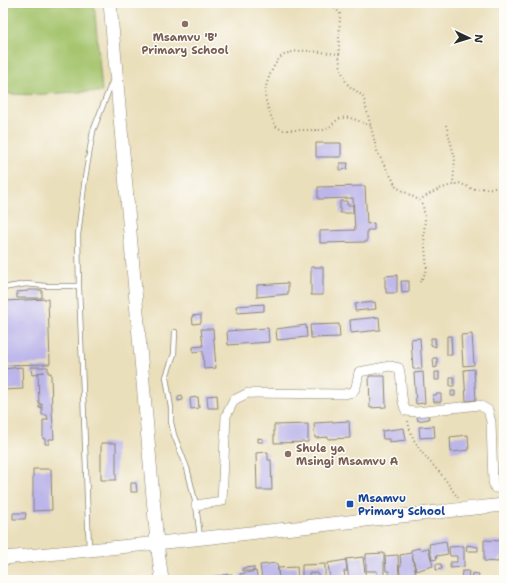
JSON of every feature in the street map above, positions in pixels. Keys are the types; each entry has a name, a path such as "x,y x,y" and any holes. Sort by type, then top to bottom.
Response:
{"street":[{"path":"110,3 130,239 162,580"},
{"path":"196,505 222,501 226,416 234,400 248,393 349,393 353,392 356,387 359,372 390,366 399,368 402,377 402,404 406,411 416,412 479,405 488,410 491,422 493,482 496,488 504,489"},
{"path":"3,558 158,544 200,538 504,505"}],"lane":[{"path":"89,551 78,235 88,157 93,131 116,73"},
{"path":"3,288 26,284 46,286 79,286"},
{"path":"175,332 174,354 166,377 171,408 171,422 174,435 187,468 196,505 200,538"}],"path":[{"path":"328,3 340,13 340,54 341,66 345,81 349,86 362,95 377,151 396,187 419,200 423,206 425,218 424,236 427,270 420,282"},
{"path":"332,6 343,5 343,3"},
{"path":"340,54 319,51 299,52 286,54 279,58 266,83 264,92 275,126 282,130 323,130 328,128 337,120 346,118 371,126"},
{"path":"446,125 455,158 453,184"},
{"path":"419,200 439,189 459,183 473,189 496,188 504,190"},
{"path":"406,411 410,433 420,451 442,475 466,509"}],"green space":[{"path":"3,3 94,3 102,92 27,95 3,93"}],"building":[{"path":"316,143 341,143 341,157 316,157"},
{"path":"340,163 348,163 347,169 340,170"},
{"path":"365,186 367,224 374,223 374,230 367,230 367,242 320,243 320,231 355,230 353,198 318,199 318,187"},
{"path":"340,201 347,201 347,205 353,205 353,213 340,213"},
{"path":"311,267 323,267 323,295 311,295"},
{"path":"397,275 397,293 386,293 385,276"},
{"path":"401,281 409,281 409,292 402,293"},
{"path":"288,283 288,294 257,297 257,285"},
{"path":"42,290 42,298 17,298 17,292"},
{"path":"48,299 50,364 3,365 3,301"},
{"path":"375,302 376,309 355,311 355,304"},
{"path":"264,304 264,311 237,313 236,306"},
{"path":"201,315 201,323 193,324 192,316"},
{"path":"379,317 380,330 351,333 350,320"},
{"path":"339,324 340,337 311,338 310,325"},
{"path":"306,325 307,337 277,340 276,329"},
{"path":"268,328 269,342 228,345 227,331"},
{"path":"201,329 213,329 216,368 204,369 203,351 193,352 193,347 203,346"},
{"path":"472,334 474,365 463,366 461,335"},
{"path":"447,336 451,336 452,355 447,355"},
{"path":"420,338 422,369 413,369 411,339"},
{"path":"431,338 435,338 436,347 431,345"},
{"path":"433,358 437,358 437,367 434,368"},
{"path":"22,367 23,389 3,390 3,369"},
{"path":"31,367 48,367 48,373 51,373 54,439 49,439 49,444 45,444 45,439 43,439 43,420 48,420 47,415 42,415 42,407 39,408 42,404 39,404 38,373 44,372 37,373 38,374 32,375"},
{"path":"474,369 476,400 466,401 464,370"},
{"path":"423,372 425,403 416,404 414,373"},
{"path":"435,372 439,372 439,380 435,380"},
{"path":"369,376 385,376 386,407 370,408"},
{"path":"450,377 454,377 454,386 450,386"},
{"path":"451,391 455,391 455,396 451,396"},
{"path":"441,394 441,402 434,402 433,395"},
{"path":"182,395 183,400 178,401 178,396"},
{"path":"217,395 218,408 208,408 207,396"},
{"path":"198,397 199,408 191,409 190,398"},
{"path":"428,415 429,419 418,421 417,416"},
{"path":"349,421 350,438 315,438 314,423"},
{"path":"308,424 308,442 274,443 274,425"},
{"path":"434,426 435,437 420,438 419,427"},
{"path":"404,428 406,440 389,442 389,439 383,439 382,431"},
{"path":"468,435 469,450 451,452 450,437"},
{"path":"258,438 263,439 263,442 258,442"},
{"path":"101,443 116,443 116,480 101,480"},
{"path":"268,452 268,460 271,460 272,490 257,490 256,453"},
{"path":"33,469 51,469 52,510 33,511"},
{"path":"131,483 136,483 137,492 131,492"},
{"path":"13,513 26,513 25,519 13,519"},
{"path":"484,540 503,541 503,558 499,558 498,562 484,561"},
{"path":"446,541 448,554 436,556 437,559 432,560 429,544"},
{"path":"467,545 478,547 478,551 466,551"},
{"path":"464,546 464,567 450,568 450,562 457,562 457,556 450,556 449,547"},
{"path":"419,548 420,550 428,548 433,566 416,571 412,554 417,580 401,580 399,566 401,566 400,555 411,553 411,550"},
{"path":"384,553 384,579 377,580 377,571 366,571 366,554"},
{"path":"398,555 399,580 389,580 389,571 386,571 385,556"},
{"path":"363,557 366,580 349,580 346,559"},
{"path":"346,560 347,571 344,571 345,577 341,577 342,580 330,580 328,563"},
{"path":"277,563 279,580 262,580 260,565"},
{"path":"325,564 325,580 318,580 318,573 309,573 309,580 302,580 302,565"},
{"path":"436,564 441,564 442,569 436,570"},
{"path":"254,567 254,571 243,571 243,568"},
{"path":"297,567 298,580 279,580 278,568"},
{"path":"256,571 258,580 241,580 240,574"},
{"path":"462,571 469,571 468,580 461,580"},
{"path":"472,573 479,574 478,580 471,580"},
{"path":"232,574 232,580 224,580 223,575"},
{"path":"221,575 222,580 206,580 205,578"},
{"path":"202,576 203,580 189,580 189,579"}],"place":[{"name":"Msamvu 'B' Primary School","path":"185,24"},
{"name":"Shule ya Msingi Msamvu A","path":"288,454"},
{"name":"Msamvu Primary School","path":"350,504"}]}
